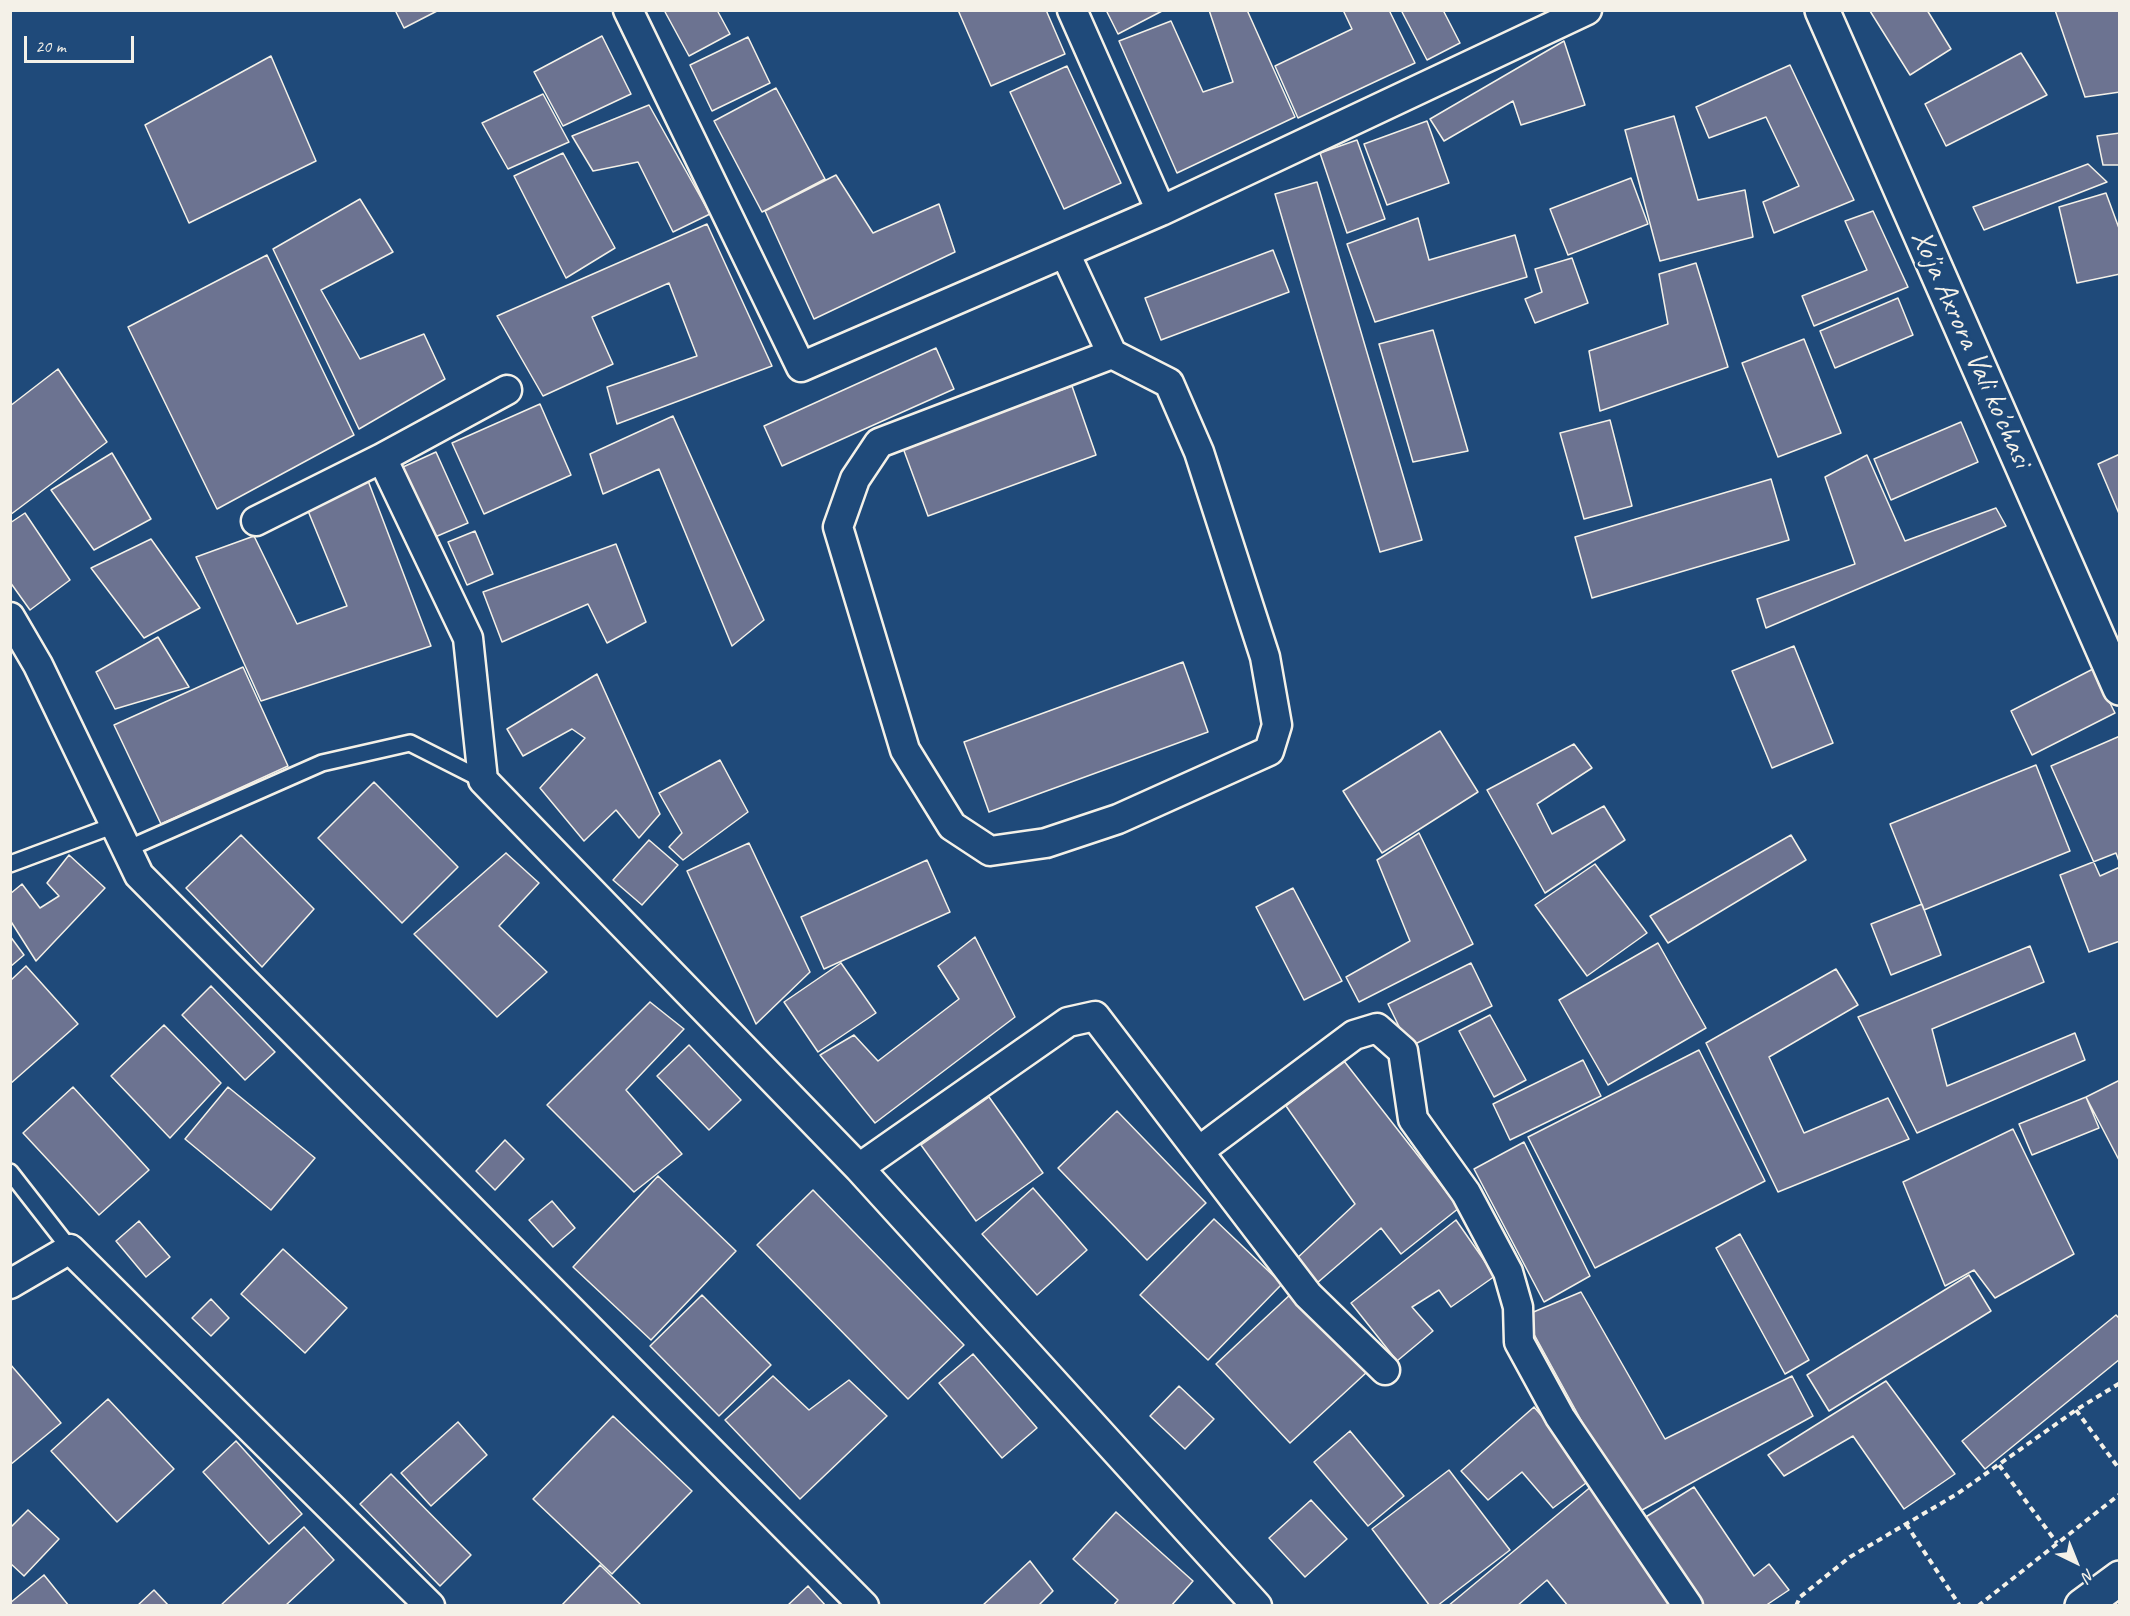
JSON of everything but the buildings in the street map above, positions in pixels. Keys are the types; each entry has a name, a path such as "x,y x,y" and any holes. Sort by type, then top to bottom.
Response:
{"street":[{"path":"628,10 801,367 1161,211 1587,10"},
{"path":"1072,10 1161,211"},
{"name":"Xo'ja Axrora Vali ko'chasi","path":"1822,10 2120,688"},
{"path":"1065,252 1112,354 1169,383 1199,452 1262,645 1277,725 1269,751 1118,819 1046,843 990,851 952,826 905,750 838,527 855,479 879,443 1112,354"},
{"path":"256,521 382,458 507,390"},
{"path":"382,458 468,638 483,780 859,1168 1244,1601"},
{"path":"10,617 38,664 139,875 864,1605"},
{"path":"859,1168 1068,1022 1095,1016 1308,1295 1385,1370"},
{"path":"1199,1151 1354,1035 1377,1028 1403,1051 1413,1119 1466,1193 1508,1272 1518,1307 1520,1342 1560,1417 1688,1605"},
{"path":"10,1284 70,1249 430,1605"},
{"path":"2082,1605 2120,1578"}],"lane":[{"path":"10,864 121,837 322,763 410,743 483,780"},
{"path":"10,1172 70,1249"}],"path":[{"path":"1796,1605 1800,1597 1850,1557 1957,1494 2076,1410 2120,1383"},
{"path":"2076,1410 2120,1470"},
{"path":"1999,1465 2057,1543"},
{"path":"1978,1605 2120,1494"},
{"path":"1906,1524 1960,1605"}]}
